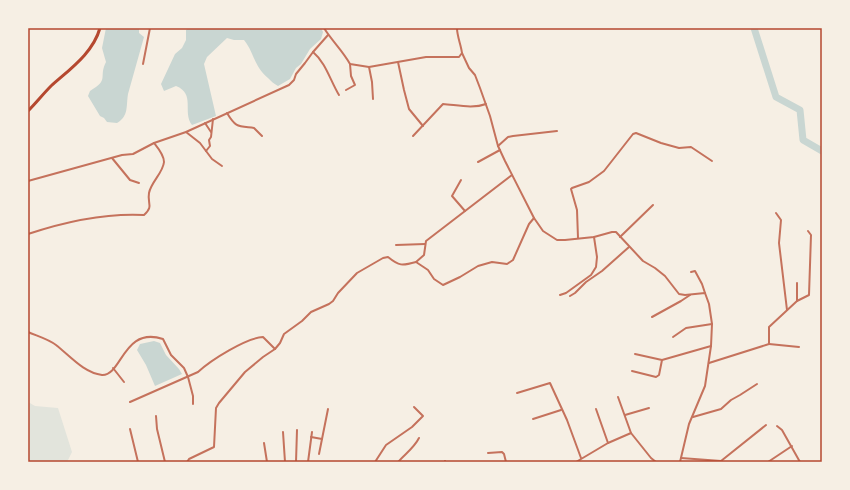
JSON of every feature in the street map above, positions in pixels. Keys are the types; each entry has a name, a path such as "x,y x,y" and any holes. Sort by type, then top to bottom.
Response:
{"main road":[{"path":"28,111 50,87 92,47 98,37 100,28"}],"street":[{"path":"143,64 150,28"},
{"path":"324,28 346,56 350,64 351,76 355,85 346,90"},
{"path":"457,28 462,54 469,68 475,75 486,104 498,146 534,218 543,231 557,240 594,237 616,232 643,261 665,276 679,294 705,293"},
{"path":"28,182 122,155 133,154 154,143 186,132 289,85 313,52 328,35"},
{"path":"313,52 324,64 332,84 339,95"},
{"path":"350,64 369,67 426,57 459,57 462,54"},
{"path":"398,62 409,109 423,126"},
{"path":"369,67 373,99"},
{"path":"413,136 443,104 481,106 486,104"},
{"path":"227,113 233,124 254,128 262,136"},
{"path":"206,151 210,146 209,140 212,134 213,119"},
{"path":"205,123 212,134"},
{"path":"498,146 508,137 558,131"},
{"path":"186,132 200,143 212,159 222,166"},
{"path":"578,239 576,210 572,188 589,182 604,171 633,134 636,133 661,143 679,148 691,147 712,161"},
{"path":"28,234 91,218 127,214 144,215 149,210 149,192 161,170 164,161 154,143"},
{"path":"478,162 500,150"},
{"path":"112,158 130,180 139,183"},
{"path":"187,462 189,458 214,447 216,413 219,402 245,372 275,349 280,343 284,334 302,321 311,312 330,304 357,273 383,258 388,257 397,264 405,265 416,262 424,255 426,241 512,175"},
{"path":"460,180 452,196 465,211"},
{"path":"620,237 653,205"},
{"path":"776,213 781,220 779,243 787,310"},
{"path":"416,262 428,270 434,279 443,285 478,266 492,262 507,264 513,260 534,218"},
{"path":"769,344 768,327 797,301 809,296 810,294 811,235 808,231"},
{"path":"560,295 566,293 591,275 596,267 597,257 594,237"},
{"path":"396,245 425,244"},
{"path":"570,296 575,294 586,282 602,271 630,247"},
{"path":"680,462 689,424 705,386 711,346 712,324 709,304 702,284 695,271 691,272"},
{"path":"797,284 797,301"},
{"path":"652,317 691,294"},
{"path":"673,337 686,328 712,324"},
{"path":"28,332 56,345 64,353 88,370 104,375 111,372 132,343 142,338 154,336 163,339 171,355 184,368 188,377 194,404"},
{"path":"130,402 198,372 221,355 256,337 264,337 275,349"},
{"path":"708,363 769,344 799,347"},
{"path":"635,354 662,360 711,346"},
{"path":"632,372 656,376 658,375 662,360"},
{"path":"114,368 124,382"},
{"path":"517,393 550,383 561,410 567,420 581,458"},
{"path":"693,417 721,409 731,400 757,384"},
{"path":"618,397 631,433 656,462"},
{"path":"375,462 386,445 412,427 423,416 414,407"},
{"path":"625,415 649,408"},
{"path":"319,454 328,409"},
{"path":"533,419 561,410"},
{"path":"596,410 608,443"},
{"path":"156,416 157,429 165,462"},
{"path":"681,458 721,461 766,425"},
{"path":"777,426 782,430 800,462"},
{"path":"130,429 138,462"},
{"path":"296,462 297,430"},
{"path":"283,432 285,462"},
{"path":"308,462 312,432"},
{"path":"576,462 608,443 631,433"},
{"path":"311,438 322,439"},
{"path":"398,462 414,446 419,438"},
{"path":"264,443 267,462"},
{"path":"768,462 792,446"},
{"path":"488,453 502,452 506,462"}],"shaded area":[{"path":"106,28 139,28 139,33 144,37 128,94 125,114 124,117 117,123 107,122 100,116 88,96 90,91 102,81 106,62 102,48"},
{"path":"188,28 321,28 323,32 321,39 310,49 290,79 278,86 259,69 248,45 244,40 227,38 207,57 204,64 216,116 192,125 188,115 186,94 182,89 176,86 164,91 161,84 175,54 182,48 186,40 186,30"},
{"path":"154,341 160,343 166,355 182,374 155,386 146,365 137,350 140,344"},
{"path":"28,402 35,406 58,408 72,452 67,462 28,462"}],"waterway":[{"path":"754,28 776,97 800,110 803,140 822,151"}]}
